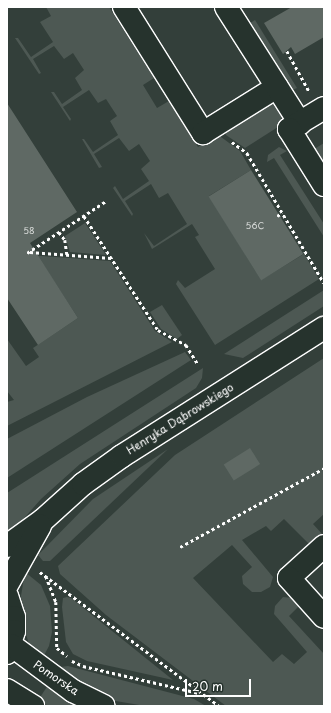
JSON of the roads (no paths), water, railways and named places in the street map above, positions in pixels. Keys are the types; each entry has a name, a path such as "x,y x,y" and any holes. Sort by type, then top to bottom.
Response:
{"street":[{"path":"124,7 203,133 277,87"},
{"path":"226,7 277,87 294,126 324,185"},
{"path":"294,126 324,108"},
{"name":"Henryka Dąbrowskiego","path":"7,546 43,520 83,484 122,456 324,328"},
{"name":"Henryka Dąbrowskiego","path":"7,585 43,520"},
{"path":"324,546 289,578 324,617"},
{"path":"7,596 14,617 9,649"},
{"name":"Pomorska","path":"9,649 73,691 104,706"},
{"path":"7,690 33,706"}]}
